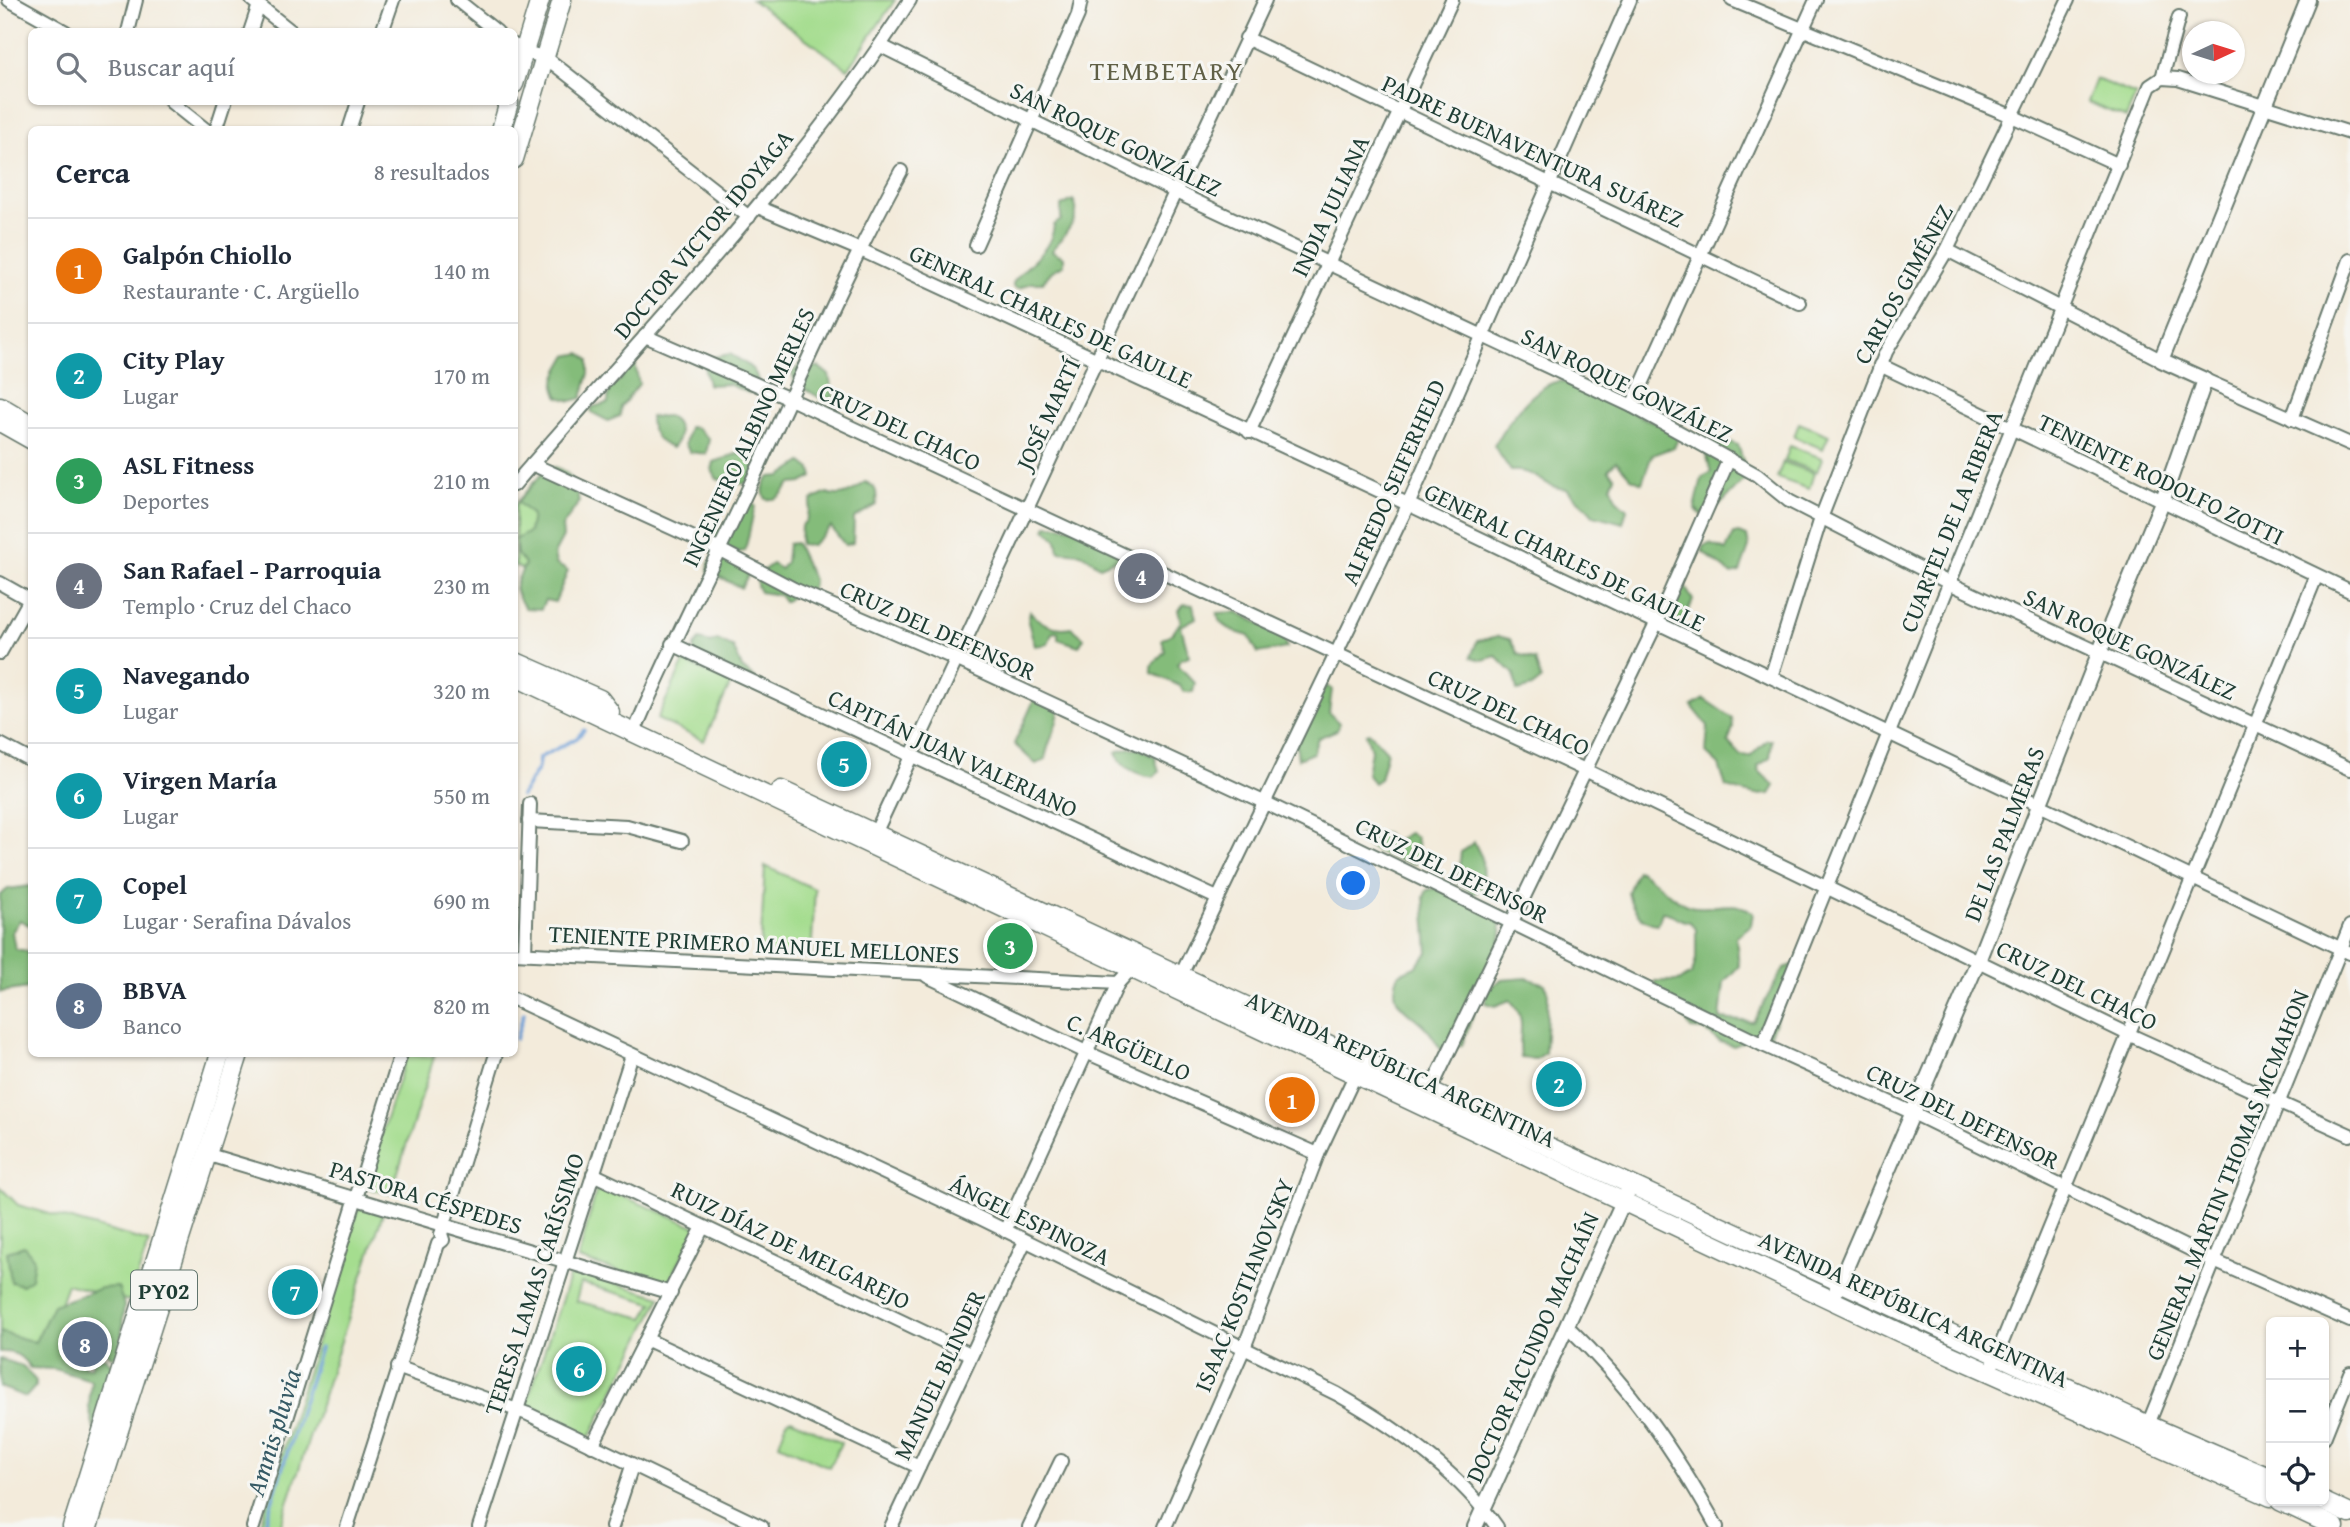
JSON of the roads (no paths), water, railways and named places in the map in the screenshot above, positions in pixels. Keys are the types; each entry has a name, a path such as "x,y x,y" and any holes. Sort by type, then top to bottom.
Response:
{"highway":[{"path":"519,49 540,0"},
{"path":"518,146 562,0"},
{"path":"502,126 508,105"},
{"path":"0,406 28,423"},
{"path":"0,422 28,438"},
{"path":"518,663 600,699 603,713 588,718 518,687"},
{"name":"AVENIDA REPÚBLICA ARGENTINA","path":"518,669 603,713 872,840 1181,975 1359,1067 1430,1091 1628,1194 1648,1198 1725,1233 1731,1232 1990,1372 2266,1476"},
{"name":"AVENIDA REPÚBLICA ARGENTINA","path":"518,678 603,713 638,723 1131,968 1359,1067 1837,1291 1997,1354 2266,1494"},
{"path":"1131,968 1143,965 1172,976 1181,975"},
{"name":"PY02","path":"72,1527 219,1057"},
{"name":"PY02","path":"88,1527 238,1057"},
{"path":"204,1105 206,1113 198,1140 209,1155"},
{"path":"2329,1504 2350,1514"},
{"path":"2296,1506 2334,1527"}],"main road":[{"path":"2205,380 2161,360 2308,0"},
{"name":"DE LAS PALMERAS","path":"1837,1291 1911,1112 1978,961 2100,651 2162,502 2205,380"},
{"name":"DOCTOR FACUNDO MACHAÍN","path":"1475,1527 1628,1194"}],"street":[{"path":"9,0 59,28"},
{"path":"129,28 136,0"},
{"path":"383,28 393,0"},
{"path":"457,0 492,28"},
{"name":"DOCTOR VICTOR IDOYAGA","path":"518,480 754,212 881,46 910,0"},
{"path":"976,245 1078,15 1081,0"},
{"name":"JOSÉ MARTÍ","path":"872,840 913,758 1265,0"},
{"name":"INDIA JULIANA","path":"1249,432 1452,0"},
{"name":"ALFREDO SEIFERHELD","path":"1181,975 1262,802 1338,655 1408,505 1630,0"},
{"path":"1732,0 2014,117 2119,165"},
{"path":"1632,406 1816,0"},
{"name":"CARLOS GIMÉNEZ","path":"1771,677 1821,518 1880,365 1947,250 2014,117 2068,0"},
{"path":"251,28 255,3 287,28"},
{"name":"CUARTEL DE LA RIBERA","path":"1763,1045 1947,582 2150,86 2162,78 2179,17"},
{"name":"PADRE BUENAVENTURA SUÁREZ","path":"1246,38 1800,303"},
{"name":"SAN ROQUE GONZÁLEZ","path":"881,46 1029,122 1632,406 1757,475 1781,497 1947,582 2100,651 2254,727 2350,769"},
{"path":"519,49 545,58"},
{"name":"GENERAL CHARLES DE GAULLE","path":"545,58 754,212 858,249 1408,505 2346,951"},
{"path":"2162,78 2178,79 2350,133"},
{"path":"175,105 201,126"},
{"path":"217,126 224,105"},
{"path":"350,126 357,105"},
{"name":"INGENIERO ALBINO MERLES","path":"638,723 672,644 720,550 858,249 901,172"},
{"path":"1947,250 2161,360"},
{"path":"2292,419 2350,260"},
{"name":"CRUZ DEL CHACO","path":"645,336 790,399 1585,770 2129,1034 2350,1135"},
{"name":"TENIENTE RODOLFO ZOTTI","path":"1880,365 2316,577 2350,591"},
{"path":"2205,380 2350,444"},
{"path":"1430,1091 1656,624 1729,459"},
{"name":"CRUZ DEL DEFENSOR","path":"532,464 720,550 794,589 958,660 1262,802 1763,1045 1911,1112 2214,1261 2350,1321"},
{"path":"1990,1372 2316,577"},
{"path":"0,583 28,597"},
{"path":"0,653 28,604"},
{"name":"CAPITÁN JUAN VALERIANO","path":"672,644 1217,898"},
{"path":"0,744 28,759"},
{"path":"520,953 530,804"},
{"path":"530,821 627,826 682,841"},
{"name":"GENERAL MARTIN THOMAS MCMAHON","path":"2145,1432 2279,1101 2346,951 2350,926"},
{"name":"TENIENTE PRIMERO MANUEL MELLONES","path":"520,953 1118,983"},
{"path":"1005,1231 1118,983 1131,968"},
{"name":"C. ARGÜELLO","path":"924,974 1088,1053 1318,1154"},
{"name":"ÁNGEL ESPINOZA","path":"518,1001 1005,1231 1337,1394 1392,1429 1456,1481 1497,1527"},
{"name":"TERESA LAMAS CARÍSSIMO","path":"478,1527 632,1055"},
{"path":"253,1527 400,1057"},
{"path":"347,1527 495,1057"},
{"name":"ISAAC KOSTIANOVSKY","path":"1168,1526 1244,1348 1318,1154 1359,1067"},
{"name":"PASTORA CÉSPEDES","path":"209,1155 355,1198 441,1234 565,1263 671,1293"},
{"name":"RUIZ DÍAZ DE MELGAREJO","path":"593,1174 970,1354"},
{"path":"592,1446 703,1227"},
{"name":"MANUEL BLINDER","path":"891,1527 1025,1241"},
{"path":"1567,1326 1619,1378 1650,1418 1717,1527"},
{"path":"648,1340 919,1467"},
{"path":"397,1367 516,1409 741,1522 762,1527"},
{"path":"2329,1426 2350,1373"},
{"path":"1029,1527 1061,1461"},
{"path":"612,1527 632,1465"}],"waterway":[{"name":"Amnis pluvia","path":"521,796 538,768 539,758 577,738 584,730"},
{"name":"Amnis pluvia","path":"518,1032 524,1013"},
{"name":"Amnis pluvia","path":"264,1527 320,1348"}],"place":[{"name":"San Rafael - Parroquia","path":"1141,576"},
{"name":"Navegando","path":"844,764"},
{"name":"ASL Fitness","path":"1010,946"},
{"name":"City Play","path":"1559,1084"},
{"name":"Galpón Chiollo","path":"1292,1100"},
{"name":"Copel","path":"295,1292"},
{"name":"BBVA","path":"85,1344"},
{"name":"Virgen María","path":"579,1369"}],"district":[{"name":"TEMBETARY","path":"1167,70"}]}
